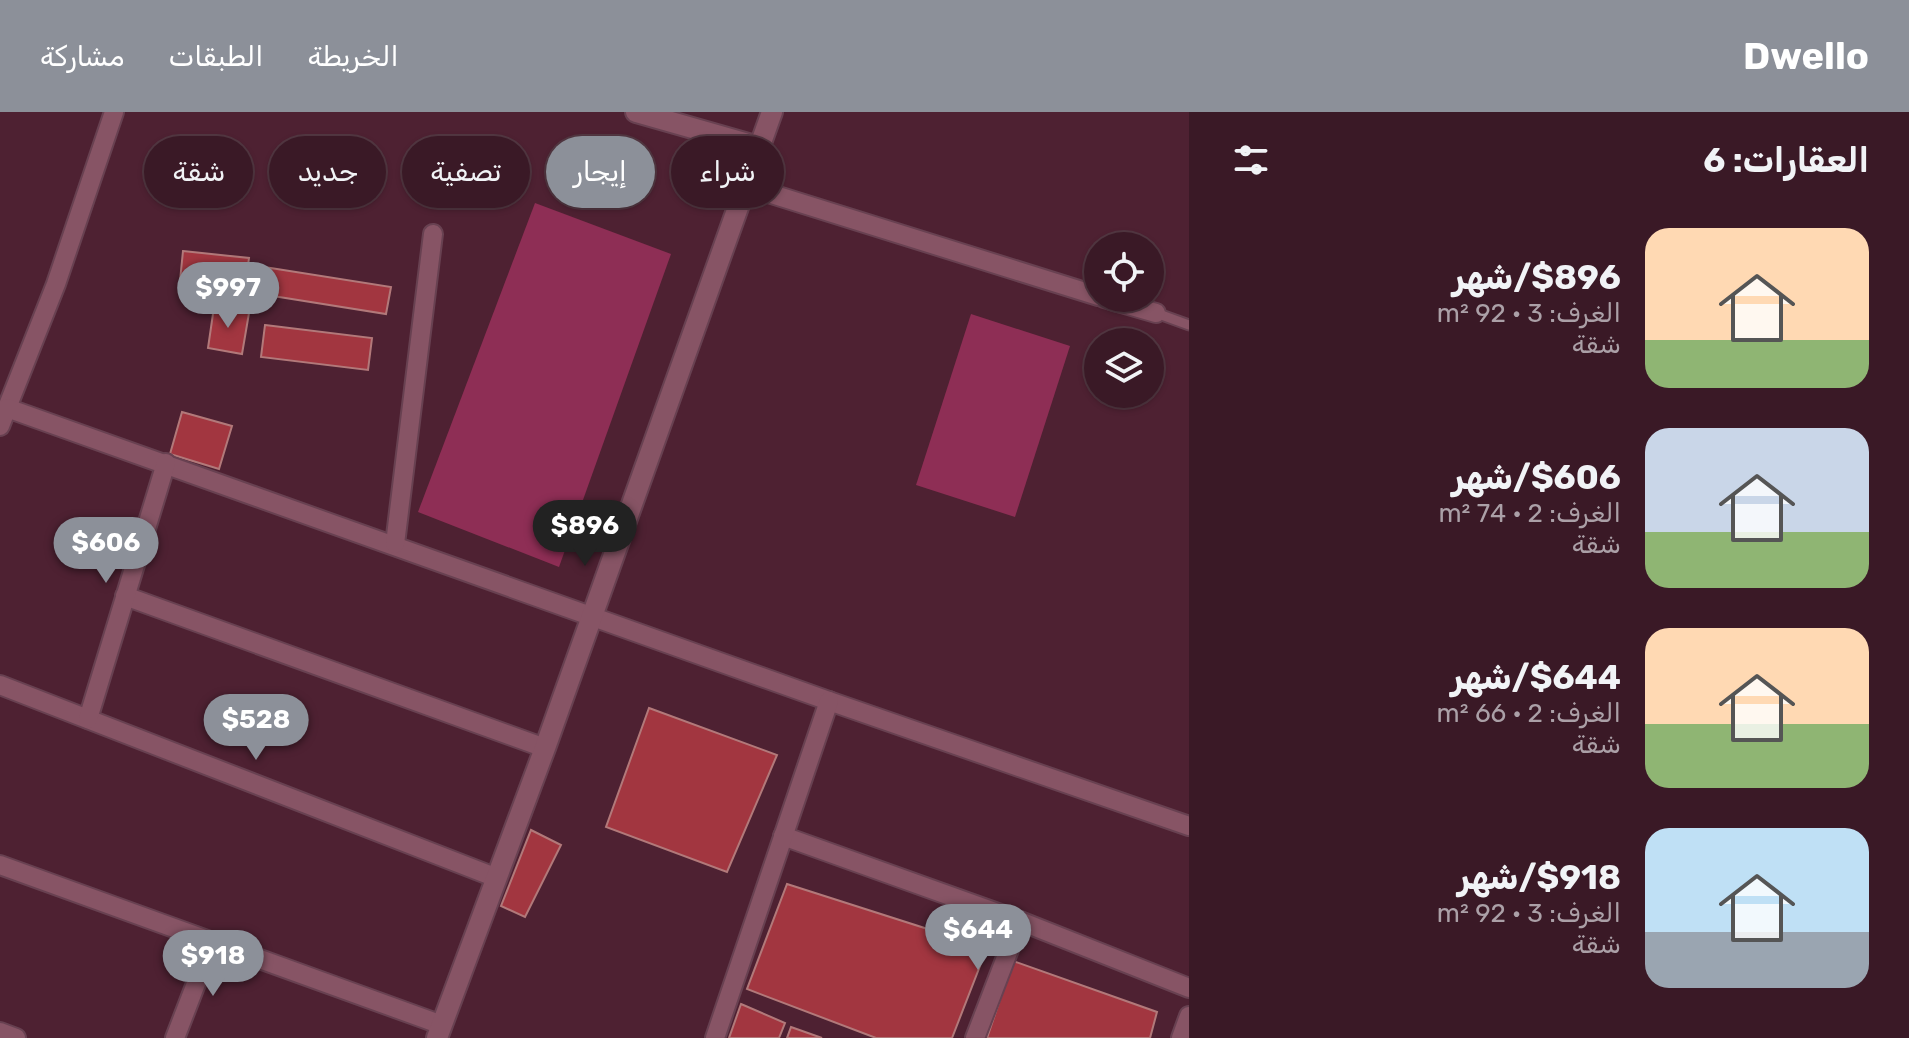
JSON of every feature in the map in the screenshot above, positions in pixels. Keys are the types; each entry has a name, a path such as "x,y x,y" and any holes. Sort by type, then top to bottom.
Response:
{"street":[{"path":"0,426 56,284 114,112"},
{"path":"636,112 720,136"},
{"path":"763,136 772,112"},
{"path":"784,198 1084,292"},
{"path":"0,865 212,942 440,1031 738,208"},
{"path":"395,544 433,234"},
{"path":"7,408 1189,826"},
{"path":"88,719 166,463"},
{"path":"125,596 545,748"},
{"path":"0,685 497,878"},
{"path":"715,1038 829,701"},
{"path":"783,836 1020,921 1189,988"},
{"path":"975,1038 1020,921"},
{"path":"175,1038 212,942"},
{"path":"1181,1038 1189,1016"},
{"path":"0,1032 16,1038"}],"lane":[{"path":"1156,313 1189,325"}],"shaded area":[{"path":"535,203 671,254 559,567 418,512"},
{"path":"971,314 1070,346 1015,517 916,485"}],"building":[{"path":"183,251 249,258 245,288 180,281"},
{"path":"258,266 391,287 386,314 254,293"},
{"path":"214,307 249,313 242,354 208,348"},
{"path":"265,325 372,338 368,370 261,357"},
{"path":"182,412 232,426 219,469 170,454"},
{"path":"649,708 777,755 727,872 606,827"},
{"path":"531,830 561,845 525,917 501,906"},
{"path":"787,884 987,948 952,1038 876,1038 747,989"},
{"path":"1013,961 1157,1012 1150,1038 987,1038"},
{"path":"741,1004 785,1023 779,1038 729,1038"},
{"path":"791,1027 822,1038 787,1038"}]}
